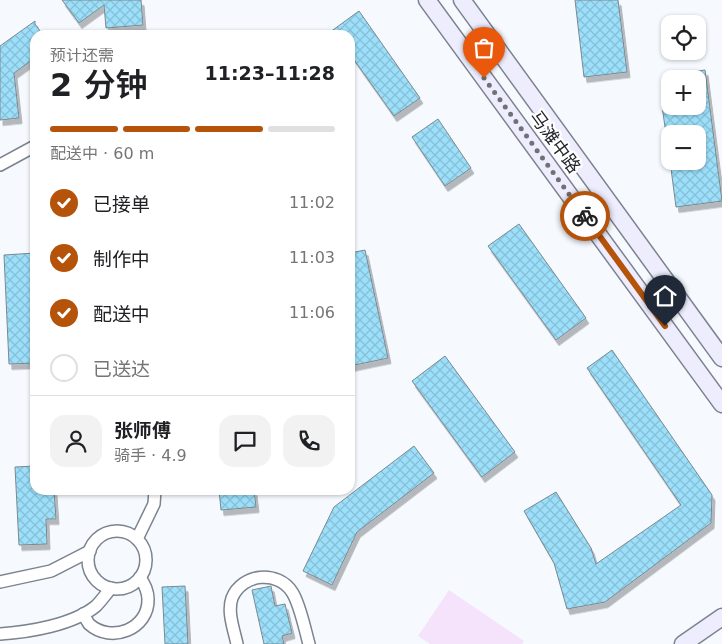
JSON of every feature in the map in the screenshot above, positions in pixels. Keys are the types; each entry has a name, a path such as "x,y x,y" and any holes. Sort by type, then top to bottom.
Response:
{"main road":[{"name":"马滩中路","path":"427,0 722,404"},
{"name":"马滩中路","path":"462,0 722,358"},
{"path":"683,644 722,617"}],"street":[{"path":"0,165 30,149"},
{"path":"137,539 154,504 155,495"},
{"path":"114,531 130,534 137,539 145,553 146,562 144,570 135,583 119,589 104,586 97,581 89,567 88,558 90,550 99,537 114,531"},
{"path":"0,582 51,571 90,550"},
{"path":"238,644 230,609 232,598 246,582 266,576 286,584 293,592 309,644"},
{"path":"83,614 89,624 99,631 121,639 141,621 147,610 146,588 140,577"},
{"path":"0,634 54,625 77,618 96,606 111,588"}],"shaded area":[{"path":"449,590 524,641 522,644 430,644 418,636"}],"building":[{"path":"62,0 141,0 143,25 106,28 104,5 79,23"},
{"path":"575,0 618,0 627,72 584,77"},
{"path":"359,11 420,98 394,116 355,61 355,30 333,30"},
{"path":"35,21 39,30 30,30 30,62 14,73 19,118 0,120 0,46"},
{"path":"706,78 722,201 676,207 671,170 706,170 706,125 665,125 663,115 706,115"},
{"path":"438,119 471,168 445,186 412,137"},
{"path":"519,224 586,318 556,340 488,246"},
{"path":"365,250 388,358 355,365 355,252"},
{"path":"30,253 30,363 9,364 4,255"},
{"path":"612,350 712,495 711,523 605,602 567,609 554,563 524,511 556,492 591,548 596,564 681,505 587,368"},
{"path":"445,356 515,452 482,477 412,381"},
{"path":"414,446 434,473 357,532 332,585 303,571 334,507 350,495 355,495 355,491"},
{"path":"30,466 30,495 54,495 56,519 46,519 47,544 19,545 15,467"},
{"path":"220,495 255,495 256,507 221,510"},
{"path":"185,586 188,644 165,644 162,587"},
{"path":"271,586 275,606 285,604 292,633 282,636 284,644 264,644 252,590"}],"way so far":[{"path":"484,78 585,216"}],"route":[{"path":"585,216 665,326"}]}
